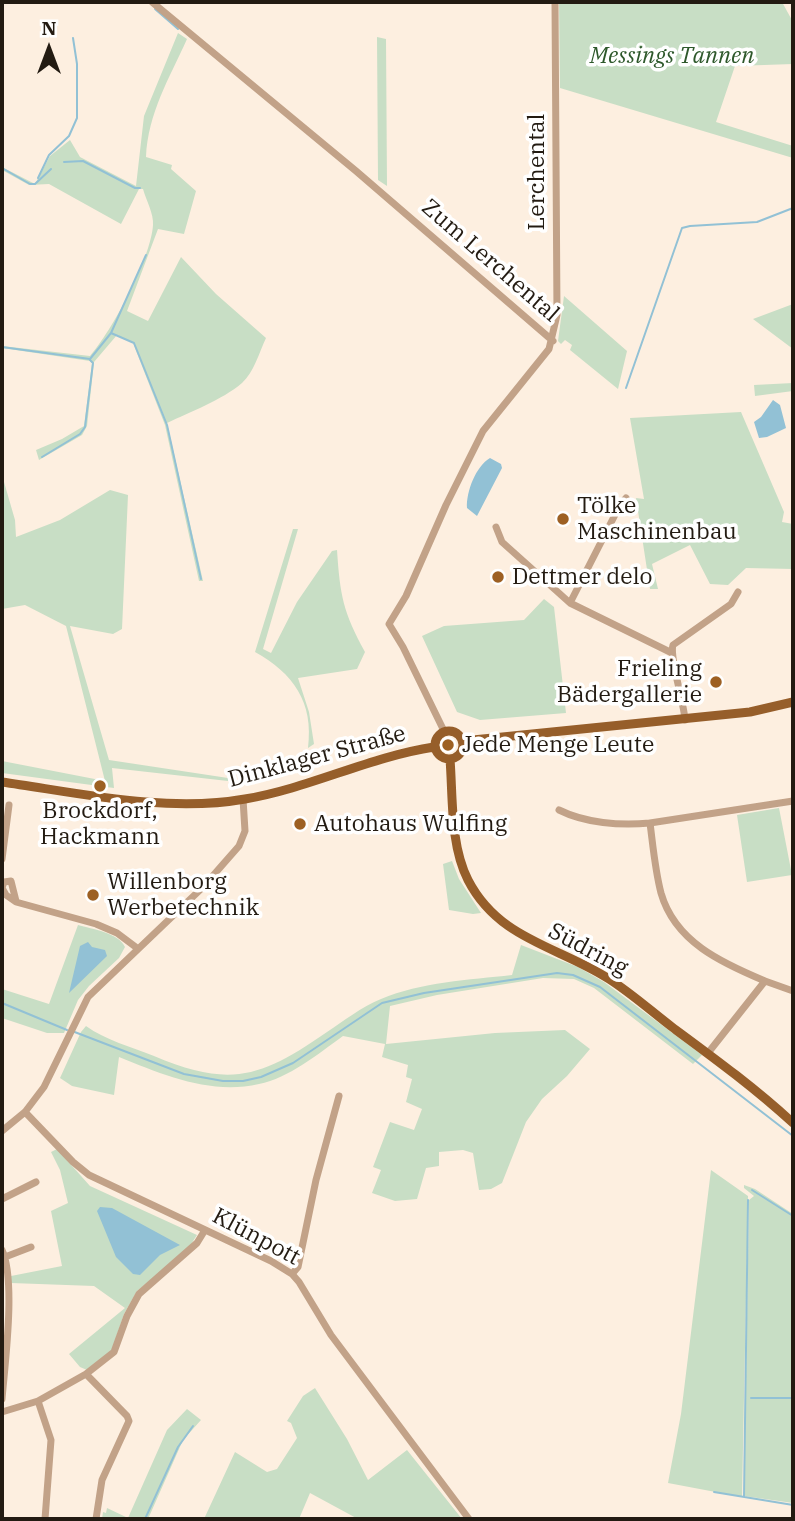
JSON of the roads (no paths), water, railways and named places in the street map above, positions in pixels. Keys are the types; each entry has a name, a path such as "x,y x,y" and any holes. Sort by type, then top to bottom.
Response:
{"main road":[{"path":"463,741 685,720 750,712 793,702"},
{"path":"444,731 458,733 463,741 460,753 450,759 442,757 434,747 436,737 444,731"},
{"name":"Dinklager Straße","path":"2,782 152,802 201,803 243,799 286,790 397,754 434,747"},
{"name":"Südring","path":"450,759 455,830 462,862 468,879 486,905 504,923 527,939 610,980 766,1098 793,1123"}],"street":[{"name":"Zum Lerchental","path":"152,2 356,171 553,341 535,369 483,431 446,505 406,596 389,624 444,731"},
{"name":"Lerchental","path":"553,341 557,315 555,2"},
{"path":"570,603 626,498"},
{"path":"496,527 502,542 570,603 670,652"},
{"path":"685,720 683,699 670,652 673,645 731,604 738,592"},
{"path":"2,1131 25,1112 44,1087 88,997 202,887 239,846 245,831 243,799"},
{"path":"559,810 577,819 636,825 793,801"},
{"path":"2,859 9,805"},
{"path":"650,823 661,892 672,918 698,947 715,958 793,991"},
{"path":"16,902 11,881 4,882 2,888 9,898 16,902 96,924 117,933 137,948"},
{"path":"708,1054 765,981"},
{"path":"292,1274 298,1267 339,1096"},
{"name":"Klünpott","path":"25,1112 89,1175 271,1261 292,1274 306,1291 344,1353 469,1519"},
{"path":"2,1199 36,1182"},
{"path":"2,1412 38,1401 86,1374 114,1352 127,1315 139,1294 197,1243 205,1230"},
{"path":"2,1399 4,1254 31,1247"},
{"path":"86,1374 129,1421 102,1480 96,1519"},
{"path":"38,1401 51,1440 45,1518 55,1519"}],"water":[{"path":"773,400 780,405 786,428 759,438 754,422"},
{"path":"490,458 501,464 502,468 477,516 467,508 468,495 476,473"},
{"path":"88,942 92,947 105,950 107,956 69,993 80,946"},
{"path":"100,1207 112,1208 180,1245 160,1255 140,1275 133,1274 116,1257 97,1211"}],"waterway":[{"path":"155,9 178,29"},
{"path":"38,178 49,155 69,136 77,118 77,64 73,38"},
{"path":"64,162 83,161 135,188 140,188"},
{"path":"2,168 30,184 35,184 51,169"},
{"path":"626,388 682,228 757,222 793,208"},
{"path":"2,347 90,359 111,333 146,255"},
{"path":"111,333 134,343 167,425 201,579"},
{"path":"42,457 80,434 85,427 93,363 90,360"},
{"path":"72,1031 184,1074 223,1081 243,1081 261,1077 293,1063 382,1003 424,993 557,973 573,975 600,987 793,1136"},
{"path":"2,1003 67,1030"},
{"path":"752,1190 793,1216"},
{"path":"744,1497 748,1200"},
{"path":"751,1398 793,1398"},
{"path":"145,1519 178,1447 193,1426"},
{"path":"714,1492 793,1505"}],"place":[{"name":"Tölke Maschinenbau","path":"563,519"},
{"name":"Dettmer delo","path":"498,577"},
{"name":"Frieling Bädergallerie","path":"716,682"},
{"name":"Jede Menge Leute","path":"448,745"},
{"name":"Brockdorf, Hackmann","path":"100,786"},
{"name":"Autohaus Wulfing","path":"300,824"},
{"name":"Willenborg Werbetechnik","path":"93,895"}],"park label":[{"name":"Messings Tannen","path":"672,56"}]}
